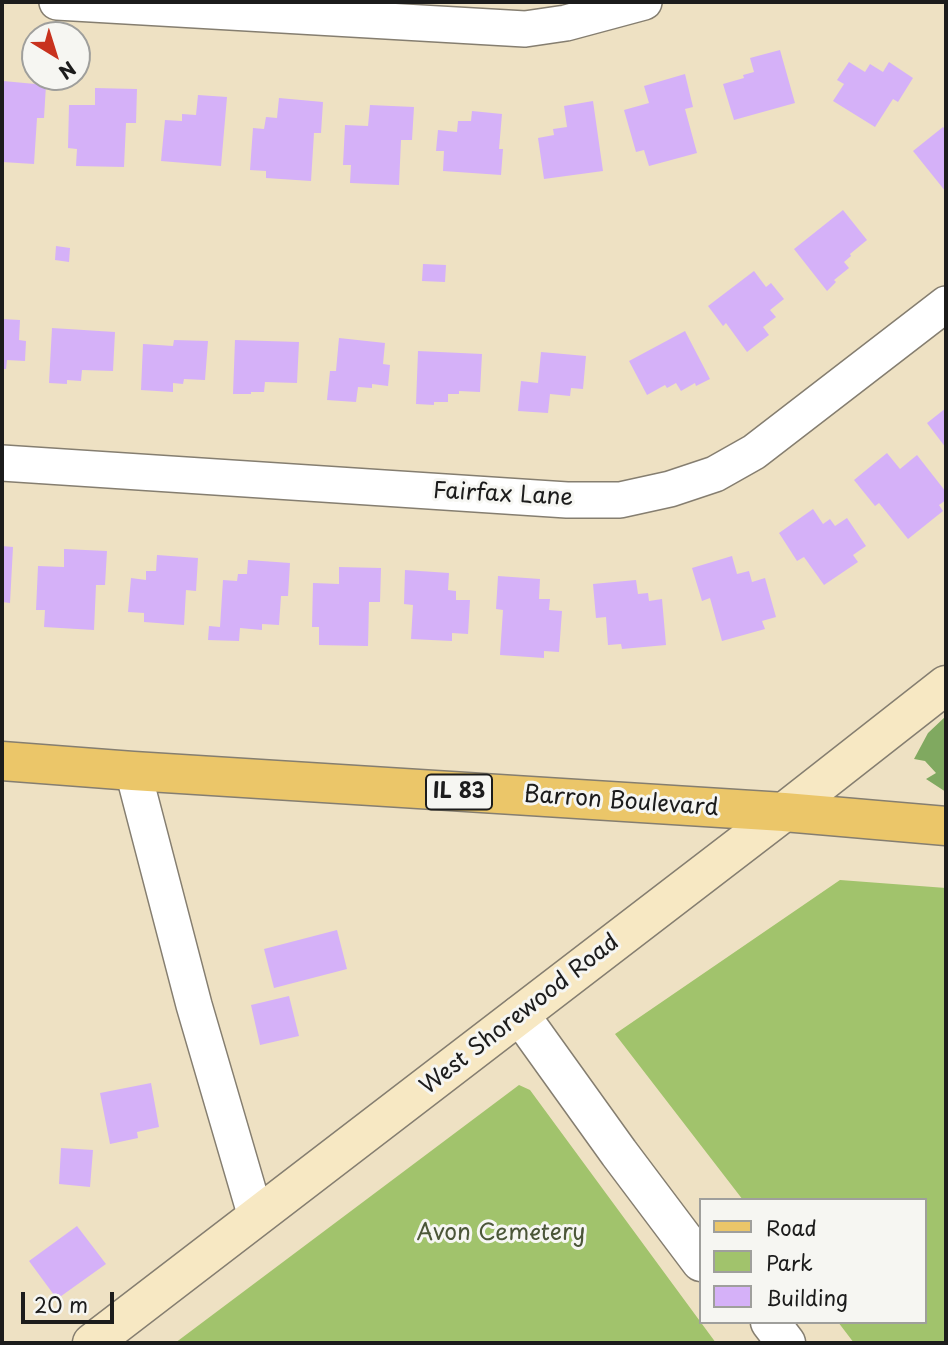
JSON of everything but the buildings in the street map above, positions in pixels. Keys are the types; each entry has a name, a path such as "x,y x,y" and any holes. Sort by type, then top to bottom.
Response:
{"main road":[{"name":"West Shorewood Road","path":"92,1343 946,685"},
{"name":"Barron Boulevard","path":"2,761 784,812 946,826"}],"street":[{"path":"57,2 525,29 566,23 644,2"},
{"name":"Fairfax Lane","path":"2,463 568,500 620,500 670,489 715,474 754,452 946,304"},
{"path":"133,771 194,1006 256,1217"},
{"path":"530,1007 699,1232"},
{"path":"530,1007 619,1153 699,1259"},
{"path":"750,1324 764,1343"},
{"path":"771,1324 786,1343"}],"green space":[{"path":"946,716 946,792 926,779 936,773 925,761 914,759 928,733"},
{"path":"840,880 946,888 946,1343 854,1343 840,1324 927,1324 927,1198 741,1198 615,1034"},
{"name":"Avon Cemetery","path":"519,1085 530,1090 699,1320 699,1324 702,1324 716,1343 175,1343"}]}
